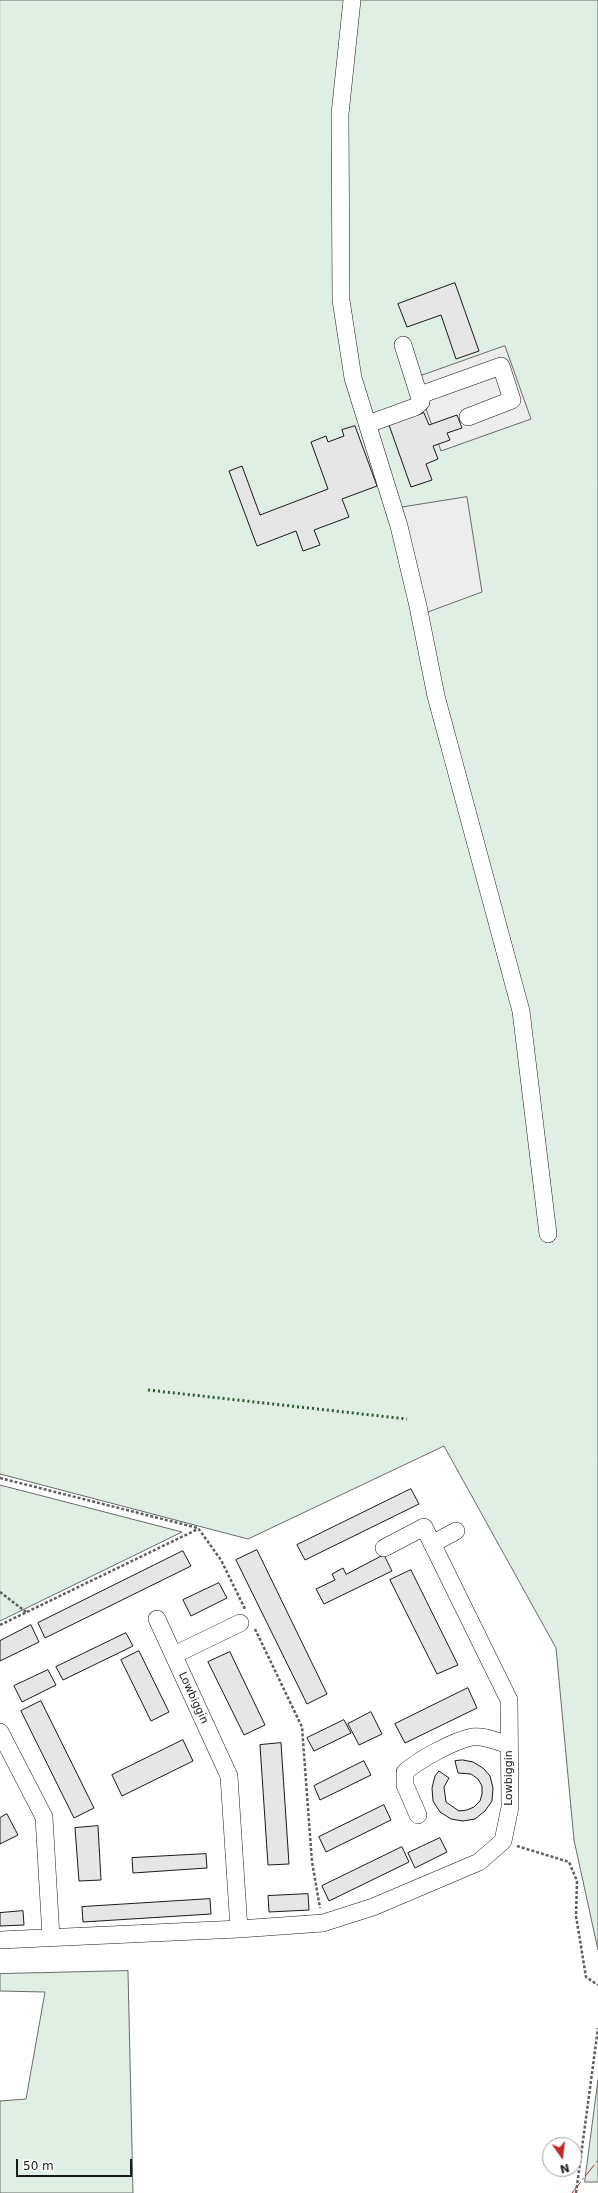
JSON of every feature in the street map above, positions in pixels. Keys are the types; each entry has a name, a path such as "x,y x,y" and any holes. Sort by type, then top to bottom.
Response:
{"street":[{"path":"352,0 340,114 341,300 354,378 399,526 418,606 436,696 521,1011 548,1234"},
{"path":"368,424 418,405 421,399 403,345"},
{"path":"420,395 501,366 512,400 468,417"},
{"name":"Lowbiggin","path":"384,1548 424,1527 509,1700 510,1807 503,1841"},
{"path":"432,1544 456,1532"},
{"name":"Lowbiggin","path":"157,1619 229,1776 238,1929"},
{"path":"174,1656 240,1622"},
{"path":"0,1732 44,1817 51,1937"},
{"path":"418,1815 405,1785 405,1772 414,1764 473,1737 485,1738 509,1745"},
{"path":"0,1940 238,1929 323,1922 373,1907 479,1862 503,1841"}],"path":[{"path":"0,1625 198,1528"},
{"path":"0,1592 26,1612"},
{"path":"503,1841 568,1862 577,1881 576,1916 586,1976 598,1985"},
{"path":"576,2193 598,2028"}],"green space":[{"path":"0,0 598,0 598,1950 574,1840 556,1648 444,1446 248,1539 0,1474"},
{"path":"0,1485 182,1532 0,1621"},
{"path":"128,1971 133,2193 0,2193 0,2101 26,2099 45,1992 0,1991 0,1974"},
{"path":"598,2080 598,2182 585,2182"}],"shaded area":[{"path":"505,346 531,419 441,451 415,378"},
{"path":"467,497 482,592 417,616 392,509"}],"building":[{"path":"455,283 479,351 456,359 441,315 407,327 398,304"},
{"path":"424,413 429,425 457,415 462,428 447,433 450,440 433,446 438,459 426,464 432,480 411,487 389,425"},
{"path":"355,426 377,486 342,499 349,517 314,530 320,545 303,551 296,531 257,546 229,471 242,466 260,515 328,489 311,442 326,436 328,442 344,436 342,430"},
{"path":"411,1489 419,1504 305,1560 297,1545"},
{"path":"257,1550 327,1694 307,1704 236,1560"},
{"path":"183,1551 191,1566 45,1638 38,1623"},
{"path":"384,1555 392,1571 324,1604 316,1589 335,1580 332,1574 343,1568 346,1574"},
{"path":"411,1570 458,1665 437,1674 390,1580"},
{"path":"219,1583 227,1598 191,1616 183,1600"},
{"path":"31,1625 39,1642 0,1661 0,1641"},
{"path":"126,1633 133,1646 63,1680 56,1667"},
{"path":"139,1651 169,1712 151,1721 121,1660"},
{"path":"230,1652 265,1725 244,1735 208,1662"},
{"path":"48,1670 56,1685 22,1702 14,1686"},
{"path":"468,1688 477,1708 405,1743 395,1724"},
{"path":"41,1701 94,1808 74,1818 21,1711"},
{"path":"371,1712 382,1734 359,1745 348,1724"},
{"path":"344,1720 351,1733 314,1751 307,1738"},
{"path":"183,1740 193,1761 122,1796 112,1775"},
{"path":"281,1743 289,1864 268,1865 260,1745"},
{"path":"463,1760 473,1762 483,1768 490,1776 493,1788 492,1801 485,1811 475,1819 463,1821 451,1819 440,1812 433,1801 432,1788 435,1776 439,1771 449,1778 444,1787 446,1802 459,1811 474,1807 480,1801 482,1786 478,1779 471,1774 458,1773 455,1761"},
{"path":"364,1761 371,1775 320,1800 314,1786"},
{"path":"384,1805 391,1820 326,1852 319,1837"},
{"path":"7,1814 18,1835 0,1844 0,1818"},
{"path":"98,1826 101,1880 79,1881 75,1828"},
{"path":"440,1838 447,1852 415,1868 408,1853"},
{"path":"402,1847 409,1862 329,1901 322,1886"},
{"path":"206,1854 207,1868 133,1873 132,1858"},
{"path":"308,1894 309,1910 269,1912 268,1896"},
{"path":"210,1899 211,1914 83,1922 82,1907"},
{"path":"23,1911 24,1925 0,1926 0,1913"}],"hedge":[{"path":"148,1390 407,1419"}],"power":[{"path":"572,2193 598,2160"}]}
